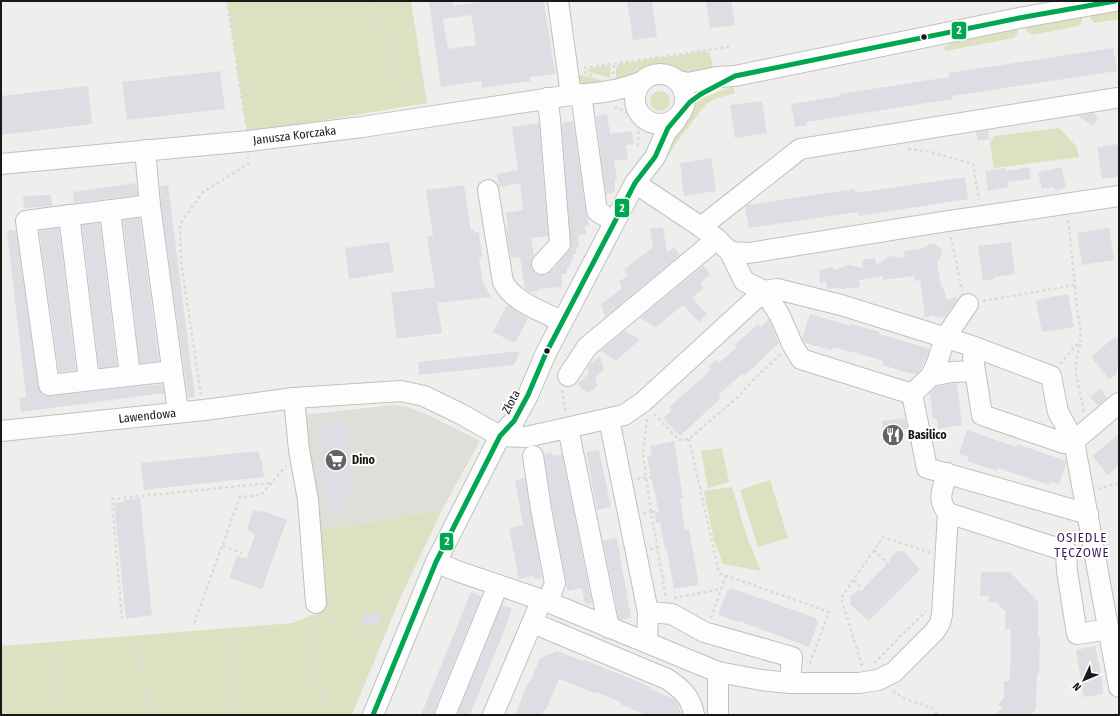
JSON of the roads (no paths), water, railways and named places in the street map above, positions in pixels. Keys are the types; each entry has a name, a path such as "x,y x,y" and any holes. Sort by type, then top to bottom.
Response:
{"street":[{"path":"558,1 580,94 597,211 614,222"},
{"name":"Złota","path":"678,81 688,83 717,77 735,76 1050,7 1115,1"},
{"path":"659,74 666,74 678,81 683,88 685,96 685,104 680,116 670,123 662,125 653,124 642,117 636,106 635,98 641,82 652,75 659,74"},
{"name":"Złota","path":"373,715 436,562 500,436 514,421 528,395 546,352 635,183 655,156 666,132 690,102 701,94 735,76"},
{"name":"Janusza Korczaka","path":"1,164 248,141 362,127 547,98 626,88 641,82"},
{"name":"Janusza Korczaka","path":"580,94 628,105 642,117"},
{"path":"542,264 560,244 547,98"},
{"path":"565,383 587,347 716,239 800,150 1116,98"},
{"name":"Złota","path":"635,183 637,165 648,142 648,132 642,117"},
{"path":"145,150 150,205 178,412"},
{"path":"635,183 716,239 749,253 948,221 1119,196"},
{"path":"488,190 503,282 514,296 562,322"},
{"path":"150,205 110,211 69,214 26,222 49,385 172,371"},
{"path":"110,211 130,375"},
{"path":"69,214 89,380"},
{"path":"716,239 744,281 764,290 777,289 841,306 972,346 1050,376 1058,412 1081,435 1084,493 1119,687"},
{"path":"764,290 778,314 796,352 912,394"},
{"path":"500,436 526,437 568,428 624,415 646,404 764,290"},
{"path":"912,394 932,376 945,338 968,304"},
{"path":"972,346 974,371 982,415 1064,443 1081,435 1119,403"},
{"path":"932,376 952,372 974,371"},
{"name":"Lawendowa","path":"1,431 204,410 294,398 401,391 424,396 461,414 500,436"},
{"path":"912,394 927,468 1088,514"},
{"path":"294,398 299,450 308,500 316,603"},
{"path":"609,419 647,607 647,643"},
{"path":"568,428 610,628"},
{"path":"493,715 533,623 555,583 533,456"},
{"path":"947,473 940,500 948,513 1066,551 1067,571 1077,634 1109,629"},
{"path":"436,562 457,571 545,601 718,672 761,680 791,677 859,683 878,680 894,672 935,631 940,623 942,615 948,513"},
{"path":"446,715 498,585"},
{"path":"647,607 672,614 706,633 792,657 791,677"},
{"path":"533,623 667,679 681,688 692,704 694,715"},
{"path":"718,672 718,715"}],"place":[{"name":"Basilico","path":"893,435"},
{"name":"Dino","path":"336,460"}],"district":[{"name":"OSIEDLE TĘCZOWE","path":"1082,544"}]}
